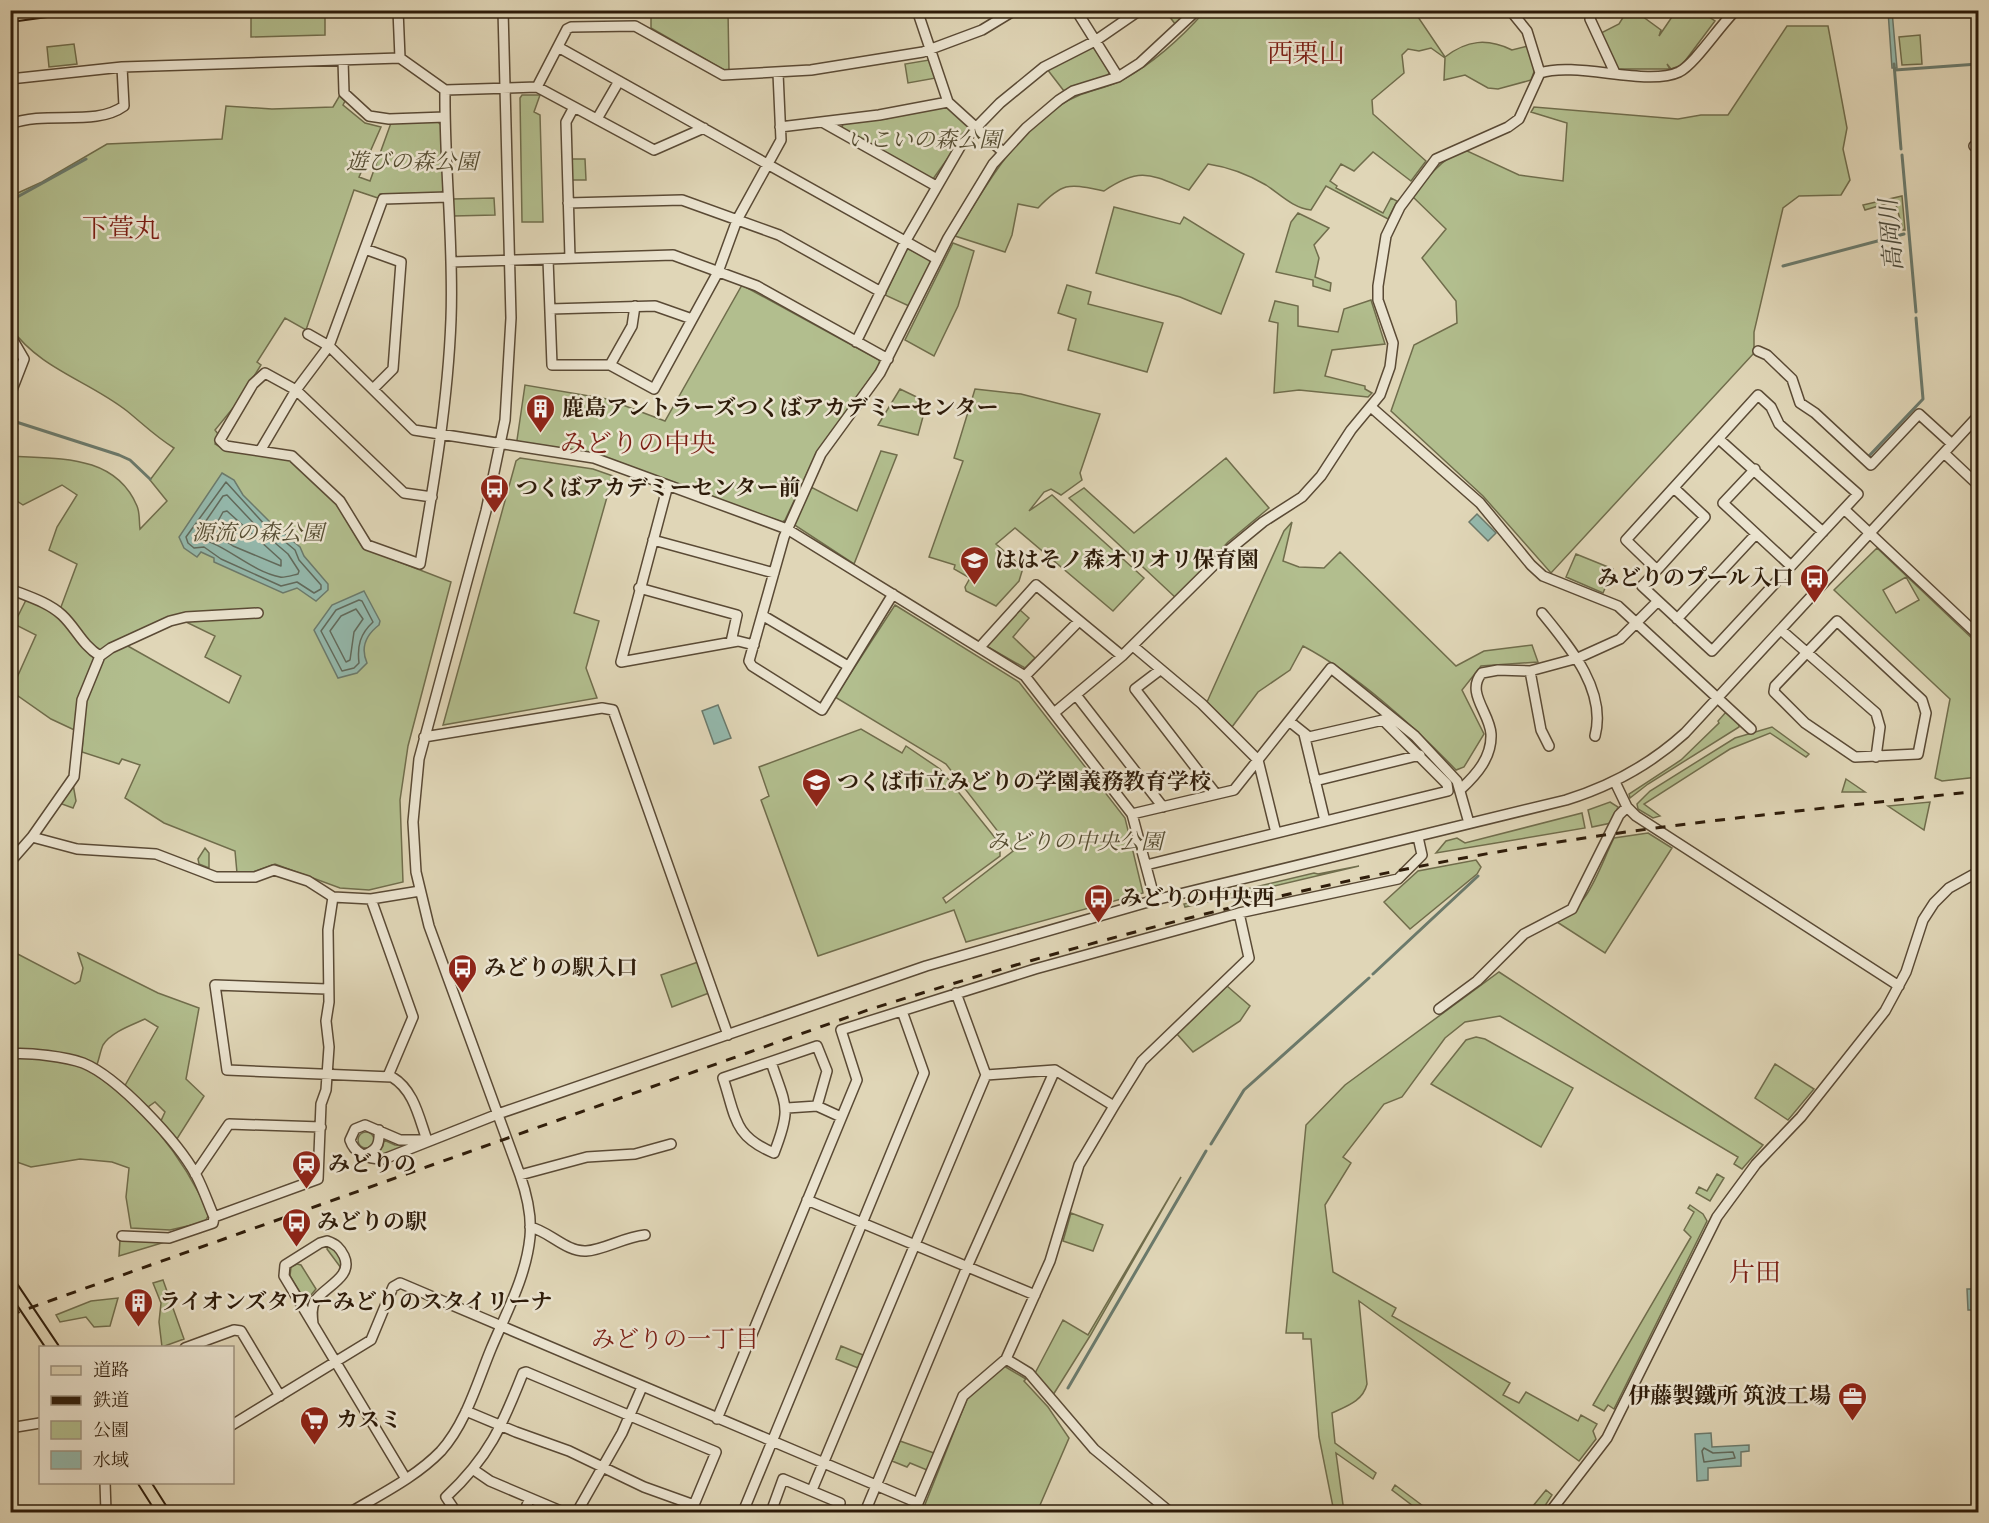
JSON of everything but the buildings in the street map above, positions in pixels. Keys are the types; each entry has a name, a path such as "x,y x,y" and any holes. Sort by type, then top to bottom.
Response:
{"main road":[{"path":"10,16 54,10"},
{"path":"10,1284 15,1299 52,1346"},
{"path":"145,1484 163,1512"}],"street":[{"path":"398,10 400,58"},
{"path":"351,1512 406,1479 443,1448 466,1411 525,1264 530,1227 530,1207 520,1175 440,959 420,891 413,822 416,780 424,737 486,511 501,445 510,367 510,260 503,10"},
{"path":"917,10 948,102 1003,152"},
{"path":"537,87 567,29 571,27 635,26 723,75 778,73 872,62 930,50 982,30 1015,10"},
{"path":"1076,10 1118,77"},
{"path":"856,342 905,242 964,140 1044,67 1095,41 1140,10"},
{"path":"893,594 822,710 752,666 749,661 786,529 821,454 888,359 937,259 980,184 1003,152 1059,100 1073,91 1118,77 1154,52 1197,10"},
{"path":"1054,713 1133,646 1229,550 1314,485 1351,429 1371,407 1386,382 1392,356 1391,333 1378,300 1378,286 1386,236 1400,207 1436,159 1508,127 1519,119 1540,73 1527,31 1510,10"},
{"path":"1593,10 1590,19 1615,73"},
{"path":"1540,73 1558,70 1654,75 1681,71 1736,10"},
{"path":"558,47 937,259"},
{"path":"10,79 122,67 400,58 445,90 537,87 654,150 704,128"},
{"path":"343,60 344,93 369,116 389,119 445,117"},
{"path":"10,124 39,116 99,116 119,109 124,106 122,67"},
{"path":"548,259 552,365 610,366 654,389 718,272 737,220 781,140 778,73"},
{"path":"597,119 619,81"},
{"path":"432,497 404,493 296,390 265,373 254,384 220,440 226,446 292,456 340,501 367,544 420,564 432,497 441,435 451,318 445,90"},
{"path":"780,127 824,123 948,102"},
{"path":"570,258 566,122 574,107"},
{"path":"824,123 936,186"},
{"path":"260,451 296,390 329,345 383,199 448,197"},
{"path":"568,203 682,200 779,235 880,292"},
{"path":"365,249 401,262 393,369 373,389"},
{"path":"451,262 673,255 757,286 888,359"},
{"path":"1978,305 1978,323"},
{"path":"610,366 632,326 635,306"},
{"path":"550,309 655,306 692,320"},
{"path":"308,334 329,345 414,430 594,458 786,529 1025,676 1132,814 1155,900"},
{"path":"10,335 24,358 10,395"},
{"path":"1758,351 1767,355 1792,379 1800,403 1815,413 1871,465 1919,414 1952,444"},
{"path":"1657,570 1626,540 1674,488 1720,440 1758,395 1771,407 1779,424 1858,494 1712,651 1642,586 1706,518 1674,488"},
{"path":"1371,407 1480,503 1531,565 1543,576 1618,606 1751,729"},
{"path":"427,1140 400,1140 365,1125 352,1134 351,1144 363,1155 384,1159 413,1149 427,1140 498,1114 926,966 1155,900 1566,800 1615,782 1667,749 1718,698 1978,416"},
{"path":"1720,440 1823,532"},
{"path":"1944,453 1978,484"},
{"path":"1755,469 1723,503 1791,566"},
{"path":"668,485 621,662 731,642 754,645"},
{"path":"1844,509 1978,635"},
{"path":"1677,619 1756,534"},
{"path":"653,540 774,573"},
{"path":"980,647 1036,585 1122,656"},
{"path":"639,588 736,615 731,642"},
{"path":"10,589 38,600 61,614 88,649 100,656"},
{"path":"1461,789 1483,765 1490,746 1491,731 1476,690 1479,677 1489,670 1530,670 1578,658 1620,639 1658,601"},
{"path":"10,862 32,837 74,777 82,700 100,656 111,648 170,621 186,617 258,613"},
{"path":"1542,613 1578,658 1592,691 1597,714 1595,736"},
{"path":"762,615 848,666"},
{"path":"1025,676 1079,621"},
{"path":"1837,621 1922,700 1926,713 1918,754 1855,756 1805,723 1773,692 1807,653 1837,621"},
{"path":"1781,630 1876,713 1880,727 1876,757"},
{"path":"1133,646 1202,704 1258,760 1276,833"},
{"path":"1132,814 1234,790 1331,668 1415,736 1457,781 1469,823"},
{"path":"1161,670 1136,689 1216,794"},
{"path":"1530,670 1541,730 1549,746"},
{"path":"1076,695 1163,807"},
{"path":"424,737 602,708 613,710 728,1035"},
{"path":"1146,865 1448,791 1447,784 1383,720 1309,736 1289,721"},
{"path":"1304,734 1325,821"},
{"path":"1315,781 1420,755"},
{"path":"1615,782 1627,807 1636,816 1899,986"},
{"path":"1439,1009 1478,981 1524,934 1572,909 1619,815 1627,807"},
{"path":"32,837 77,849 156,854 216,877 255,877 274,870 308,881 333,897 371,900 420,891"},
{"path":"717,1419 857,1080 841,1030 956,993 1239,913 1398,879 1422,855 1418,837"},
{"path":"1550,1512 1607,1438 1717,1217 1756,1164 1801,1118 1885,1011 1906,972 1923,920 1934,903 1957,883 1978,872"},
{"path":"214,1217 316,1180 319,1174 321,1104 329,1047 326,1021 330,1002 327,989 331,968 328,930 333,897"},
{"path":"371,900 413,1017 388,1076"},
{"path":"234,1424 372,1340 396,1284 402,1283 500,1327 918,1503 963,1396 1006,1359 1050,1261 1079,1165 1114,1106 1142,1061 1249,958 1239,913"},
{"path":"327,989 215,985 227,1070 388,1076 400,1083 410,1096 427,1140"},
{"path":"812,1490 986,1075 956,993"},
{"path":"743,1512 924,1073 902,1011"},
{"path":"771,1062 787,1108 786,1122 774,1153 751,1143 742,1134 723,1078 817,1046 827,1071 817,1106"},
{"path":"10,1054 83,1063 113,1082 142,1109 195,1174 214,1217 213,1223 169,1238 122,1236"},
{"path":"986,1075 1055,1070 1114,1106"},
{"path":"865,1512 967,1267 1055,1070"},
{"path":"787,1108 817,1106 841,1116"},
{"path":"195,1174 229,1124 321,1127"},
{"path":"363,1155 377,1148 380,1142 380,1130"},
{"path":"520,1175 587,1157 635,1154 671,1144"},
{"path":"807,1200 1035,1295"},
{"path":"530,1227 543,1230 560,1243 586,1251 630,1236 645,1235"},
{"path":"313,1324 312,1309 316,1300 345,1270 346,1260 341,1250 327,1241 285,1265 284,1276 406,1479"},
{"path":"296,1297 316,1300"},
{"path":"188,1346 234,1330 241,1331 280,1396"},
{"path":"1006,1359 1029,1373 1094,1449 1170,1512"},
{"path":"456,1512 446,1497 474,1470 491,1448 501,1427 526,1372 716,1452 692,1509 569,1450 501,1427 466,1411"},
{"path":"577,1512 642,1387"},
{"path":"10,1428 39,1423"},
{"path":"474,1470 490,1481 563,1512"},
{"path":"771,1512 783,1479 840,1503 837,1512"},
{"path":"105,1484 106,1512"},
{"path":"524,1512 530,1498"}],"green space":[{"path":"651,11 728,11 729,70 724,70 651,28"},
{"path":"1165,11 1181,11 1185,16 1176,25"},
{"path":"1205,11 1414,11 1445,57 1469,44 1486,42 1512,50 1528,46 1535,69 1531,80 1498,89 1488,88 1465,75 1444,80 1445,58 1431,48 1419,51 1408,49 1402,55 1404,73 1372,100 1373,114 1426,161 1411,181 1373,152 1354,171 1341,164 1330,181 1337,186 1336,188 1383,213 1391,198 1397,201 1388,219 1326,186 1311,210 1305,209 1293,204 1253,178 1231,169 1208,164 1189,190 1155,177 1137,176 1117,183 1104,191 1075,186 1061,189 1038,208 1018,204 1012,235 1005,252 955,236 1001,164 1028,132 1068,100 1116,83 1147,65 1168,48"},
{"path":"1627,11 1635,11 1661,30 1659,36 1676,11 1700,11 1715,21 1682,65 1671,69 1667,64 1670,69 1616,69 1601,33 1619,24"},
{"path":"325,15 325,35 251,37 251,16"},
{"path":"1787,26 1828,26 1847,128 1843,149 1850,180 1841,195 1799,196 1783,208 1754,332 1754,353 1551,573 1483,496 1391,411 1414,345 1457,323 1456,301 1422,258 1446,229 1413,197 1435,170 1463,149 1519,175 1563,181 1567,123 1531,112 1534,107 1678,119 1701,115 1728,115"},
{"path":"1920,35 1922,64 1902,65 1899,37"},
{"path":"74,44 77,64 49,67 47,47"},
{"path":"1095,48 1109,72 1108,76 1064,91 1047,69"},
{"path":"929,60 936,78 908,83 905,64"},
{"path":"340,95 345,101 343,105 365,123 381,127 359,177 370,181 391,123 438,122 441,125 444,190 440,193 380,194 378,198 354,190 306,330 285,318 257,362 261,365 238,402 215,430 218,434 215,444 225,450 291,460 336,503 363,548 451,582 408,746 400,800 403,882 369,890 340,888 275,864 253,872 237,873 235,851 164,823 125,798 140,765 122,759 119,764 82,752 83,734 51,719 11,691 36,635 14,624 27,598 58,615 77,564 49,550 57,527 77,495 62,485 23,505 17,501 11,456 66,459 100,468 115,477 127,489 138,509 140,529 167,501 150,480 174,448 127,411 36,354 11,328 11,196 42,182 107,144 222,139 226,106 272,109 333,107","holes":["182,620 215,636 205,657 241,676 229,703 126,645"]},
{"path":"522,95 540,95 534,112 540,115 543,222 522,222 520,98"},
{"name":"いこいの森公園","path":"946,105 970,127 933,179 842,128 843,123 885,119"},
{"path":"571,159 585,159 586,180 572,180"},
{"path":"1902,196 1905,230 1903,230 1895,201 1865,210 1863,205"},
{"path":"494,198 495,215 453,216 452,199"},
{"path":"1114,207 1180,224 1184,217 1244,254 1221,314 1180,297 1096,273"},
{"path":"1298,213 1329,228 1314,245 1319,258 1315,277 1331,283 1330,291 1313,286 1313,280 1276,272 1291,222"},
{"path":"953,243 974,251 958,306 934,356 905,340"},
{"path":"909,249 929,259 930,263 909,306 885,295 906,250"},
{"path":"742,285 879,360 880,364 814,459 785,520 782,522 599,456 520,444 517,440 525,385 607,399 665,421"},
{"path":"1067,285 1091,292 1088,304 1163,323 1147,372 1068,350 1076,319 1058,313"},
{"path":"1371,300 1385,344 1332,350 1325,376 1365,386 1365,389 1372,393 1368,397 1299,390 1274,393 1278,323 1269,321 1275,301 1298,306 1298,326 1338,332 1344,309"},
{"path":"900,389 927,402 918,435 878,425"},
{"path":"975,389 1021,394 1100,414 1080,473 1082,480 1061,495 1051,489 1044,492 1029,511 1052,495 1144,578 1113,611 1015,528 996,544 1023,568 1019,581 996,606 966,591 965,587 970,578 954,569 955,565 929,557 963,461 954,458"},
{"path":"881,451 897,455 854,564 793,524 811,487 857,511"},
{"path":"520,458 593,469 613,476 574,613 599,621 586,668 597,698 443,725 516,461"},
{"path":"1226,458 1269,508 1228,542 1176,598 1069,498 1084,488 1134,533"},
{"path":"1292,522 1283,561 1299,567 1324,568 1340,552 1456,666 1484,651 1532,645 1538,662 1481,666 1462,690 1484,734 1464,767 1456,770 1384,702 1343,671 1303,646 1290,670 1258,692 1232,727 1207,702 1284,531"},
{"path":"1877,548 1978,644 1978,777 1942,781 1935,778 1950,699 1834,590","holes":["1906,577 1919,600 1896,613 1883,590"]},
{"path":"1576,554 1613,569 1603,593 1566,577"},
{"name":"みどりの中央公園","path":"895,605 1019,682 1125,818 1143,893 966,942 954,910 818,956 761,800 769,796 759,767 861,729 902,753 906,746 940,769 1000,844 1000,856 943,898 946,903 1013,851 946,764 835,697"},
{"path":"1020,610 1029,618 1013,637 1035,658 1025,668 988,647 988,643"},
{"path":"1726,712 1739,723 1739,727 1648,784 1630,798 1629,794 1681,760 1719,723 1718,721"},
{"path":"1772,727 1809,754 1806,757 1770,733 1730,749 1644,804 1660,816 1653,818 1638,809 1637,804 1650,791 1735,738"},
{"path":"1846,779 1865,792 1842,792"},
{"path":"73,784 76,801 73,808 59,803"},
{"path":"1610,802 1618,807 1611,823 1592,827 1588,810"},
{"path":"1930,802 1924,830 1888,806"},
{"path":"1582,813 1585,828 1436,853 1446,841 1457,838 1465,843"},
{"path":"1648,833 1672,848 1605,953 1557,922 1577,907 1585,897 1614,838"},
{"path":"205,848 209,853 209,868 199,864 198,859"},
{"path":"1476,860 1481,867 1477,874 1410,929 1384,902 1418,871"},
{"path":"1359,866 1185,907 1184,904 1314,873"},
{"path":"10,950 75,984 80,981 83,968 78,953 158,993 199,1008 186,1079 204,1096 175,1142 160,1123 165,1112 155,1102 145,1109 123,1089 158,1027 145,1019 111,1036 103,1045 93,1073 130,1102 175,1154 209,1214 205,1222 170,1230 131,1228 126,1197 129,1168 112,1162 80,1159 31,1167 11,1160"},
{"path":"698,962 709,993 672,1007 661,975"},
{"path":"1499,972 1763,1145 1742,1169 1734,1164 1738,1157 1500,1016 1465,1022 1445,1038 1402,1097 1384,1104 1343,1157 1351,1163 1325,1205 1333,1272 1396,1308 1392,1316 1510,1383 1503,1395 1519,1403 1526,1392 1578,1421 1581,1415 1597,1424 1593,1431 1596,1439 1579,1461 1359,1301 1367,1384 1358,1399 1332,1413 1335,1443 1376,1473 1373,1479 1336,1453 1344,1512 1334,1512 1319,1437 1311,1339 1303,1339 1303,1333 1286,1333 1306,1125 1345,1085"},
{"path":"1227,986 1250,1006 1240,1021 1193,1052 1177,1034"},
{"path":"1476,1037 1485,1039 1573,1088 1541,1147 1431,1084 1466,1040"},
{"path":"1775,1064 1814,1089 1788,1120 1755,1098"},
{"path":"363,1132 369,1132 374,1140 372,1146 363,1148 358,1143 358,1137"},
{"path":"384,1140 395,1145 406,1146 389,1155 377,1155"},
{"path":"1717,1174 1724,1178 1710,1201 1696,1193 1699,1187 1707,1191"},
{"path":"1181,1177 1090,1336 1053,1395 1033,1377 1063,1320 1088,1335"},
{"path":"1690,1205 1703,1214 1707,1221 1614,1409 1608,1405 1604,1411 1593,1405 1691,1237 1684,1230 1694,1212 1688,1208"},
{"path":"1071,1213 1103,1225 1093,1251 1063,1241"},
{"path":"120,1240 165,1242 119,1256"},
{"path":"328,1246 339,1255 341,1268 327,1249"},
{"path":"301,1265 316,1289 311,1295 301,1294 290,1276 291,1267"},
{"path":"163,1280 184,1339 165,1346 162,1346 159,1322 161,1303 153,1283"},
{"path":"118,1298 110,1326 94,1327 86,1317 60,1322 56,1315 91,1301"},
{"path":"841,1346 863,1355 858,1368 836,1359"},
{"path":"1004,1366 1026,1379 1024,1381 1048,1407 1069,1438 1037,1512 922,1512 967,1399"},
{"path":"900,1441 934,1453 927,1470 910,1463 907,1467 892,1461"},
{"path":"1395,1485 1431,1512 1421,1512 1392,1490"},
{"path":"1546,1490 1552,1495 1541,1512 1528,1512"}],"water":[{"path":"1888,11 1892,11 1897,68 1892,68"},
{"path":"222,473 234,480 243,495 300,547 304,556 328,584 328,590 316,601 297,588 283,593 214,562 214,558 201,552 197,557 184,548 179,537"},
{"path":"1477,514 1496,533 1488,541 1469,522"},
{"path":"364,591 380,621 379,625 371,633 364,647 367,663 357,673 338,678 314,630 332,605"},
{"path":"718,705 731,738 714,744 702,711"},
{"path":"1967,1289 1978,1289 1978,1310 1968,1310"},
{"path":"1711,1433 1712,1447 1749,1445 1749,1451 1741,1452 1741,1466 1708,1468 1708,1480 1697,1481 1695,1434"}],"waterway":[{"name":"高岡川","path":"1894,64 1901,149"},
{"path":"1895,70 1978,64"},
{"name":"高岡川","path":"1902,155 1916,312"},
{"path":"10,201 86,159"},
{"path":"1783,266 1904,234"},
{"name":"高岡川","path":"1868,457 1923,399 1916,318"},
{"path":"10,420 119,455 130,460 150,479"},
{"path":"1373,974 1478,876"},
{"path":"1211,1144 1244,1090 1369,978"},
{"path":"1068,1388 1206,1151"}],"railway":[{"path":"10,1315 868,1010 1085,945 1305,890 1518,848 1715,821 1978,791"}],"place":[{"name":"鹿島アントラーズつくばアカデミーセンター","path":"541,434"},
{"name":"つくばアカデミーセンター前","path":"495,514"},
{"name":"ははそノ森オリオリ保育園","path":"974,586"},
{"name":"みどりのプール入口","path":"1815,604"},
{"name":"つくば市立みどりの学園義務教育学校","path":"816,808"},
{"name":"みどりの中央西","path":"1099,924"},
{"name":"みどりの駅入口","path":"463,994"},
{"name":"みどりの","path":"307,1190"},
{"name":"みどりの駅","path":"296,1248"},
{"name":"ライオンズタワーみどりのスタイリーナ","path":"138,1328"},
{"name":"伊藤製鐵所 筑波工場","path":"1852,1422"},
{"name":"カスミ","path":"315,1446"}],"district":[{"name":"西栗山","path":"1306,54"},
{"name":"下萱丸","path":"121,229"},
{"name":"みどりの中央","path":"638,444"},
{"name":"片田","path":"1755,1273"},
{"name":"みどりの一丁目","path":"675,1340"}],"park label":[{"name":"遊びの森公園","path":"412,162"},
{"name":"源流の森公園","path":"258,533"}]}
